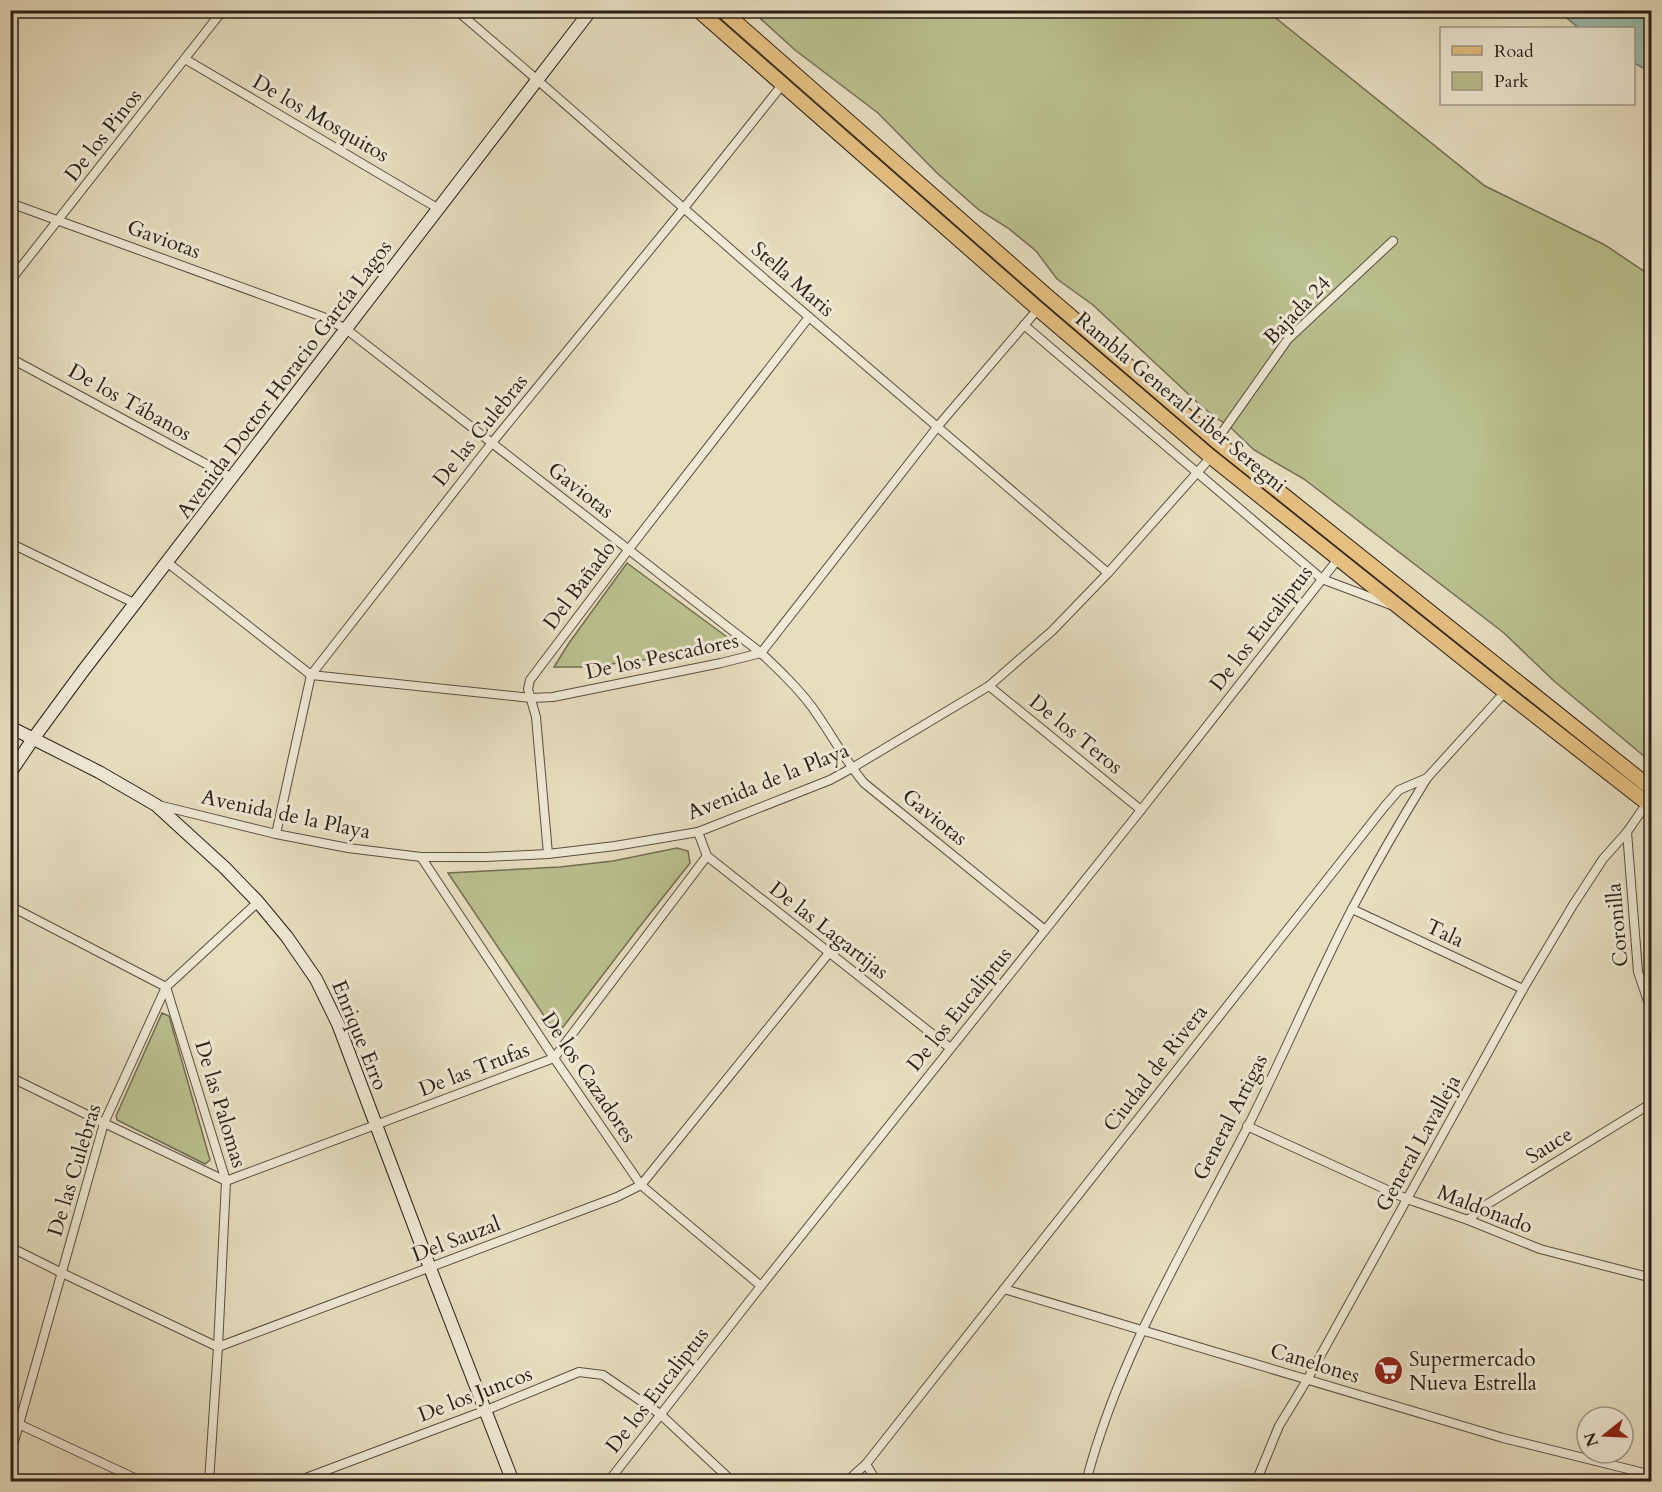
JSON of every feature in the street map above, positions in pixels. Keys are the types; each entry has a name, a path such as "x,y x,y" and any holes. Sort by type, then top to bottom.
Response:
{"main road":[{"name":"Rambla General Liber Seregni","path":"698,10 1038,309 1211,457 1649,805"},
{"name":"Rambla General Liber Seregni","path":"722,10 1216,441 1652,789"}],"street":[{"path":"10,18 16,10"},
{"name":"De los Pinos","path":"10,281 223,10"},
{"name":"Stella Maris","path":"456,10 1108,573"},
{"name":"Avenida Doctor Horacio García Lagos","path":"10,773 33,739 591,10"},
{"name":"De los Mosquitos","path":"185,59 439,209"},
{"name":"De las Culebras","path":"276,834 311,675 491,444 782,85"},
{"name":"Gaviotas","path":"10,203 323,317 346,329 761,653 787,677 812,708 864,783 1046,930"},
{"name":"Bajada 24","path":"1216,441 1288,339 1393,241"},
{"name":"De los Pescadores","path":"311,675 531,698 553,697 761,653 938,426 1038,309"},
{"name":"Del Bañado","path":"548,854 536,717 528,689 530,680 809,317"},
{"path":"1024,325 1322,579 1400,609"},
{"name":"De los Tábanos","path":"10,358 232,478"},
{"name":"Avenida de la Playa","path":"156,805 276,834 348,848 422,857 548,854 615,846 698,832 830,780 989,686 1052,631 1108,573 1211,457"},
{"path":"10,543 136,604"},
{"name":"De los Eucaliptus","path":"608,1482 1338,559"},
{"path":"168,563 311,675"},
{"name":"De los Teros","path":"989,686 1141,810"},
{"name":"Ciudad de Rivera","path":"846,1482 866,1464 1398,790 1427,778 1505,692"},
{"name":"Enrique Erro","path":"10,728 99,772 156,805 225,868 258,902 287,937 316,979 338,1024 375,1126 513,1482"},
{"name":"General Artigas","path":"1086,1482 1116,1388 1141,1330 1247,1126 1352,909 1387,844 1427,778"},
{"name":"General Lavalleja","path":"1256,1482 1279,1426 1307,1380 1523,989 1603,859 1649,805"},
{"path":"698,832 707,856"},
{"name":"Coronilla","path":"1627,832 1638,972 1652,1013"},
{"name":"De las Lagartijas","path":"707,856 950,1048"},
{"name":"De las Trufas","path":"226,1181 554,1058 707,856"},
{"name":"De los Cazadores","path":"422,857 554,1058 641,1185 761,1286"},
{"name":"De las Culebras","path":"10,1456 104,1123 166,987 258,902"},
{"path":"10,906 166,987"},
{"name":"Tala","path":"1352,909 1523,989"},
{"name":"Del Sauzal","path":"218,1347 430,1269 617,1197 641,1185 829,953"},
{"name":"De las Palomas","path":"166,987 226,1181 209,1482"},
{"path":"10,1077 226,1181"},
{"name":"Sauce","path":"1468,1220 1486,1205 1652,1103"},
{"name":"Maldonado","path":"1247,1126 1407,1199 1468,1220 1540,1249 1652,1278"},
{"path":"10,1247 218,1347"},
{"name":"Canelones","path":"1004,1289 1503,1438 1652,1475"},
{"name":"De los Juncos","path":"295,1482 484,1411 579,1372 603,1375 660,1414"},
{"path":"660,1414 733,1482"},
{"path":"10,1420 143,1482"},
{"path":"866,1464 877,1482"}],"green space":[{"path":"752,11 1267,11 1485,186 1605,245 1651,276 1651,762 1554,681 1504,633 1304,479 1254,450 1228,425 1198,403 1093,305 1057,279 1036,251 1008,228 979,210 937,173 878,113 795,50"},
{"path":"711,13 730,24 790,77 1651,796 1651,802 1210,449 1041,304"},
{"path":"627,563 735,643 650,659 588,667 554,667"},
{"path":"677,848 688,851 690,863 557,1035 448,873 560,867 613,861"},
{"path":"162,1013 169,1016 210,1160 205,1164 117,1120 116,1116"}],"shaded area":[{"path":"1558,11 1651,11 1651,72 1635,64 1635,27 1578,27"}],"place":[{"name":"Supermercado Nueva Estrella","path":"1388,1371"}]}
